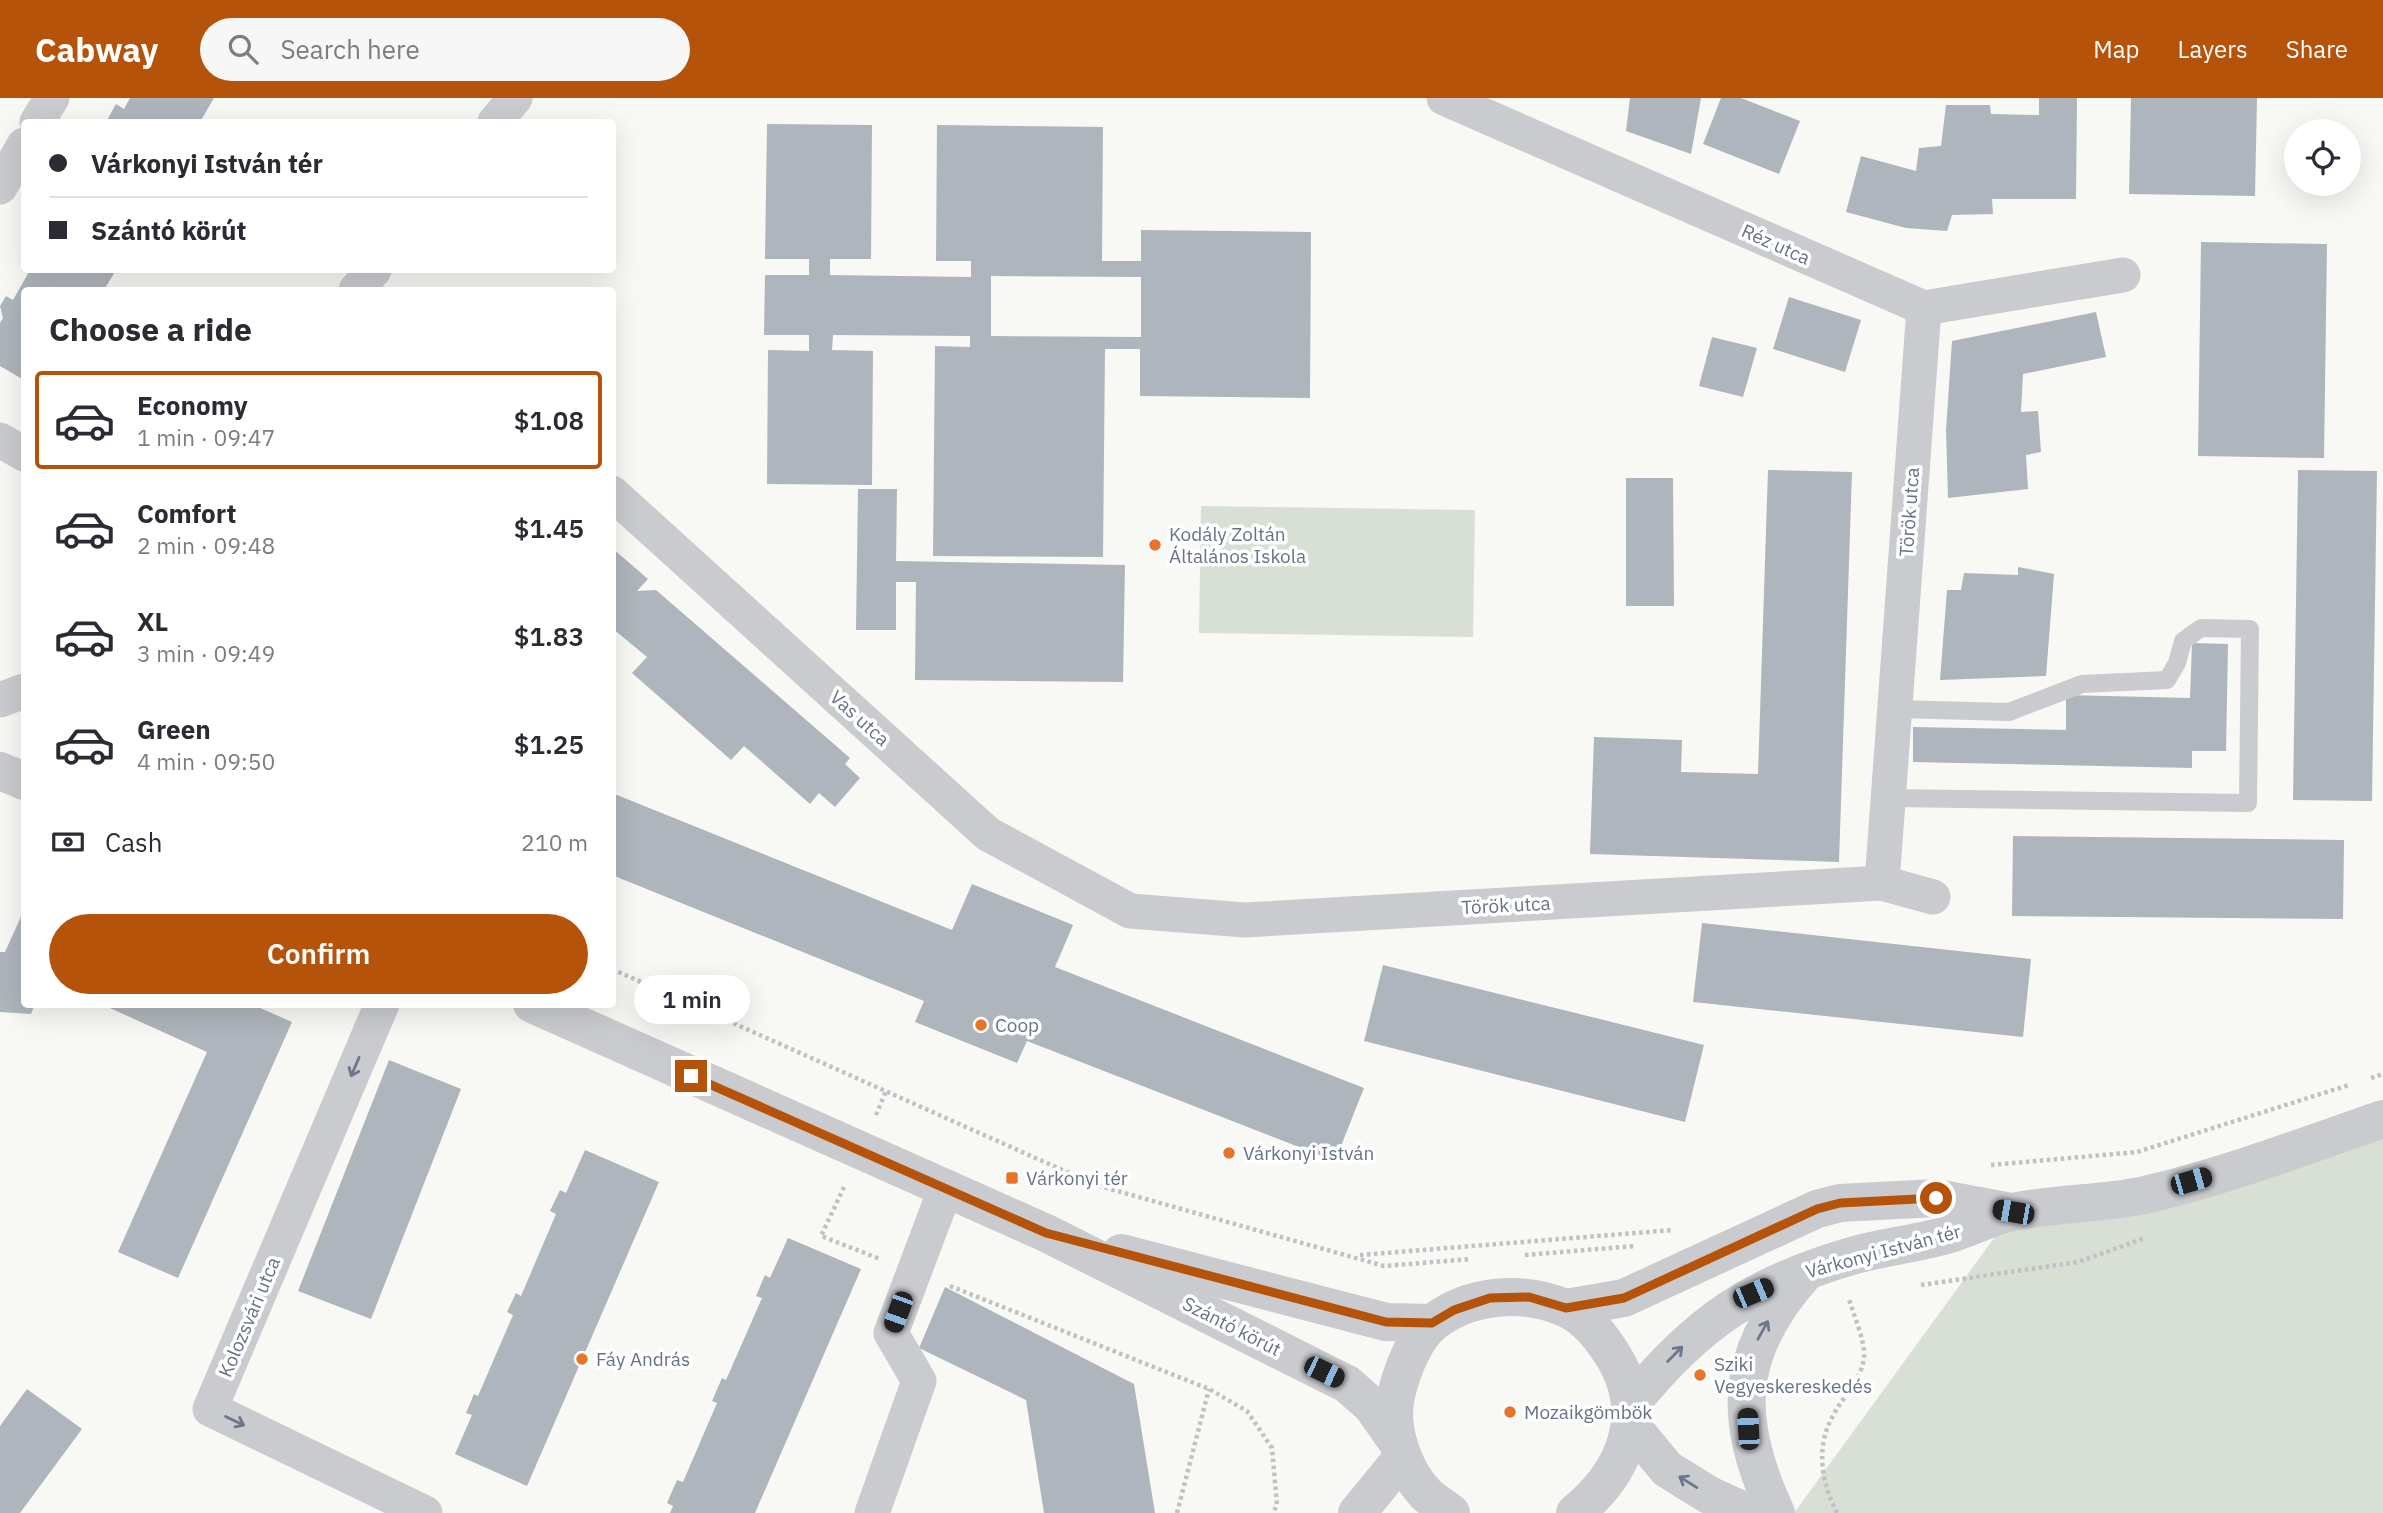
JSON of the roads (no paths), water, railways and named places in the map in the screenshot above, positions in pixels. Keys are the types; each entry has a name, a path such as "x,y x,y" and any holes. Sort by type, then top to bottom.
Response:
{"street":[{"path":"39,119 52,98"},
{"path":"498,119 515,98"},
{"name":"Réz utca","path":"1444,98 1924,308"},
{"path":"0,187 21,150"},
{"path":"1924,308 2123,275"},
{"name":"Török utca","path":"1882,883 1924,308"},
{"path":"0,440 21,451"},
{"name":"Vas utca","path":"616,497 988,834 1130,911"},
{"path":"0,700 21,692"},
{"path":"0,771 21,780"},
{"name":"Török utca","path":"1130,911 1245,920 1882,883 1933,897"},
{"name":"Kolozsvári utca","path":"380,1008 210,1409 425,1513"},
{"name":"Szántó körút","path":"541,1008 1046,1233 1347,1384 1372,1406 1425,1494 1451,1513"},
{"name":"Várkonyi István tér","path":"1630,1415 1658,1370 1699,1330 1753,1293 1807,1271 1855,1255 1943,1236 2013,1212 2145,1195 2260,1162 2383,1119"},
{"path":"873,1513 919,1381 891,1333 945,1190"},
{"name":"Várkonyi István tér","path":"1566,1308 1624,1298 1817,1209 1840,1203 1936,1198 2013,1212"},
{"name":"Szántó körút","path":"1046,1233 1386,1322 1432,1323"},
{"path":"1776,1513 1761,1480 1748,1429 1746,1382 1758,1340 1780,1300 1807,1271"},
{"path":"1357,1513 1400,1450 1394,1405 1403,1367 1432,1323 1454,1310 1490,1298 1529,1297 1566,1308 1598,1332 1620,1366 1630,1415 1667,1469 1709,1495 1749,1513"},
{"path":"1576,1513 1603,1489 1621,1459 1630,1415"}],"lane":[{"path":"1888,798 2248,803 2250,629 2200,628 2183,640 2177,663 2167,680 2082,684 2009,712 1895,709"}],"place":[{"name":"Kodály Zoltán Általános Iskola","path":"1155,545"},
{"name":"Coop","path":"981,1025"},
{"name":"Várkonyi István","path":"1229,1153"},
{"name":"Várkonyi tér","path":"1012,1178"},
{"name":"Fáy András","path":"582,1359"},
{"name":"Sziki Vegyeskereskedés","path":"1700,1375"},
{"name":"Mozaikgömbök","path":"1510,1412"}]}
